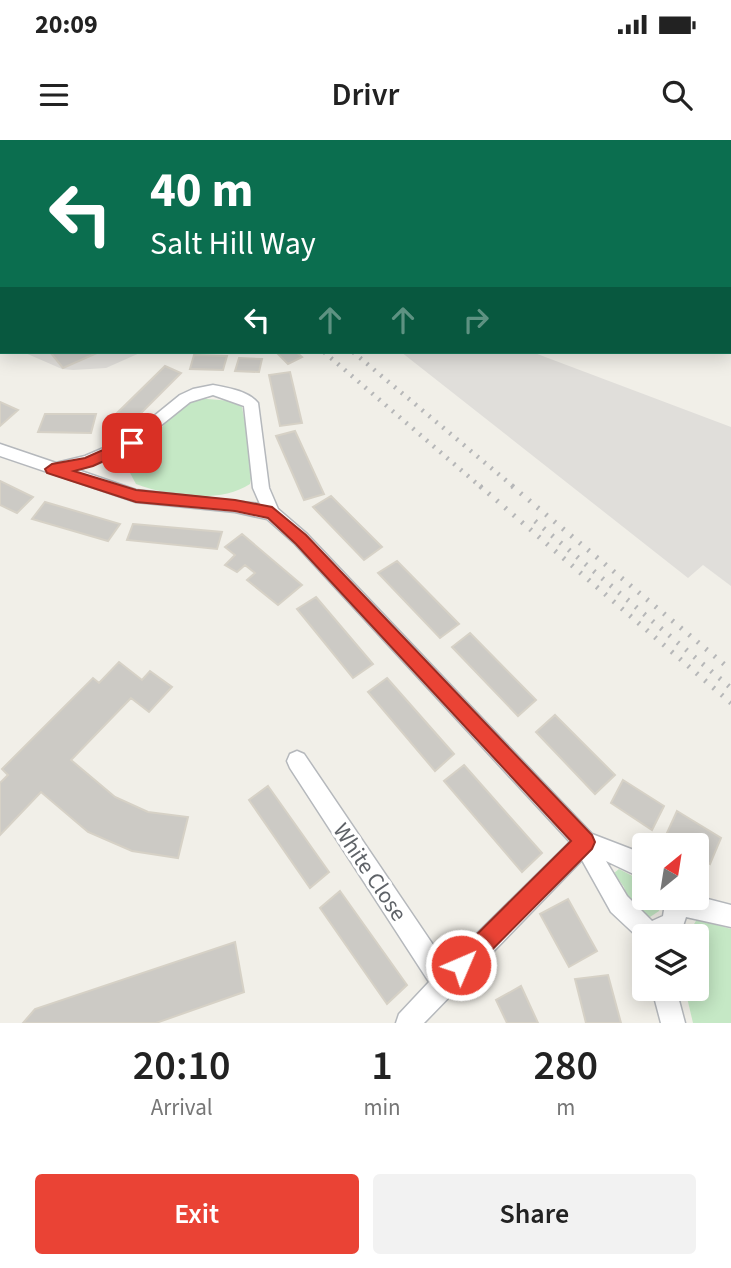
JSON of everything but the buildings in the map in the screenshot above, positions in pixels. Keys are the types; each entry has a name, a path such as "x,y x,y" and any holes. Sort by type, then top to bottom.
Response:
{"street":[{"path":"52,469 88,463 132,443 177,402 203,391 234,393 251,403 261,488 272,513 301,539 585,842 612,895 635,924"},
{"path":"0,450 136,496 235,506 272,513"},
{"name":"White Close","path":"297,761 444,983"},
{"path":"585,842 632,860"},
{"path":"408,1023 444,983 585,842"},
{"path":"709,910 731,916"},
{"path":"667,1001 673,1023"}],"shaded area":[{"path":"28,354 138,354 106,368 62,369"},
{"path":"404,354 537,354 731,427 731,586 703,565 688,578"}],"green space":[{"path":"196,398 231,401 242,407 253,466 250,484 224,494 194,496 163,492 136,484 129,471 139,451 187,401"},
{"path":"619,869 632,876 632,906 624,887 614,873"},
{"path":"639,910 659,910 650,917"},
{"path":"697,919 731,929 731,1023 693,1023 688,1001 709,1001 709,924 694,924"}],"railway":[{"path":"326,354 482,488"},
{"path":"355,354 515,488"},
{"path":"480,486 731,703"},
{"path":"512,486 731,670"},
{"path":"535,521 731,688"}],"route":[{"path":"132,443 88,463 52,469 136,496 235,506 272,513 301,539 585,842 461,965"}]}
